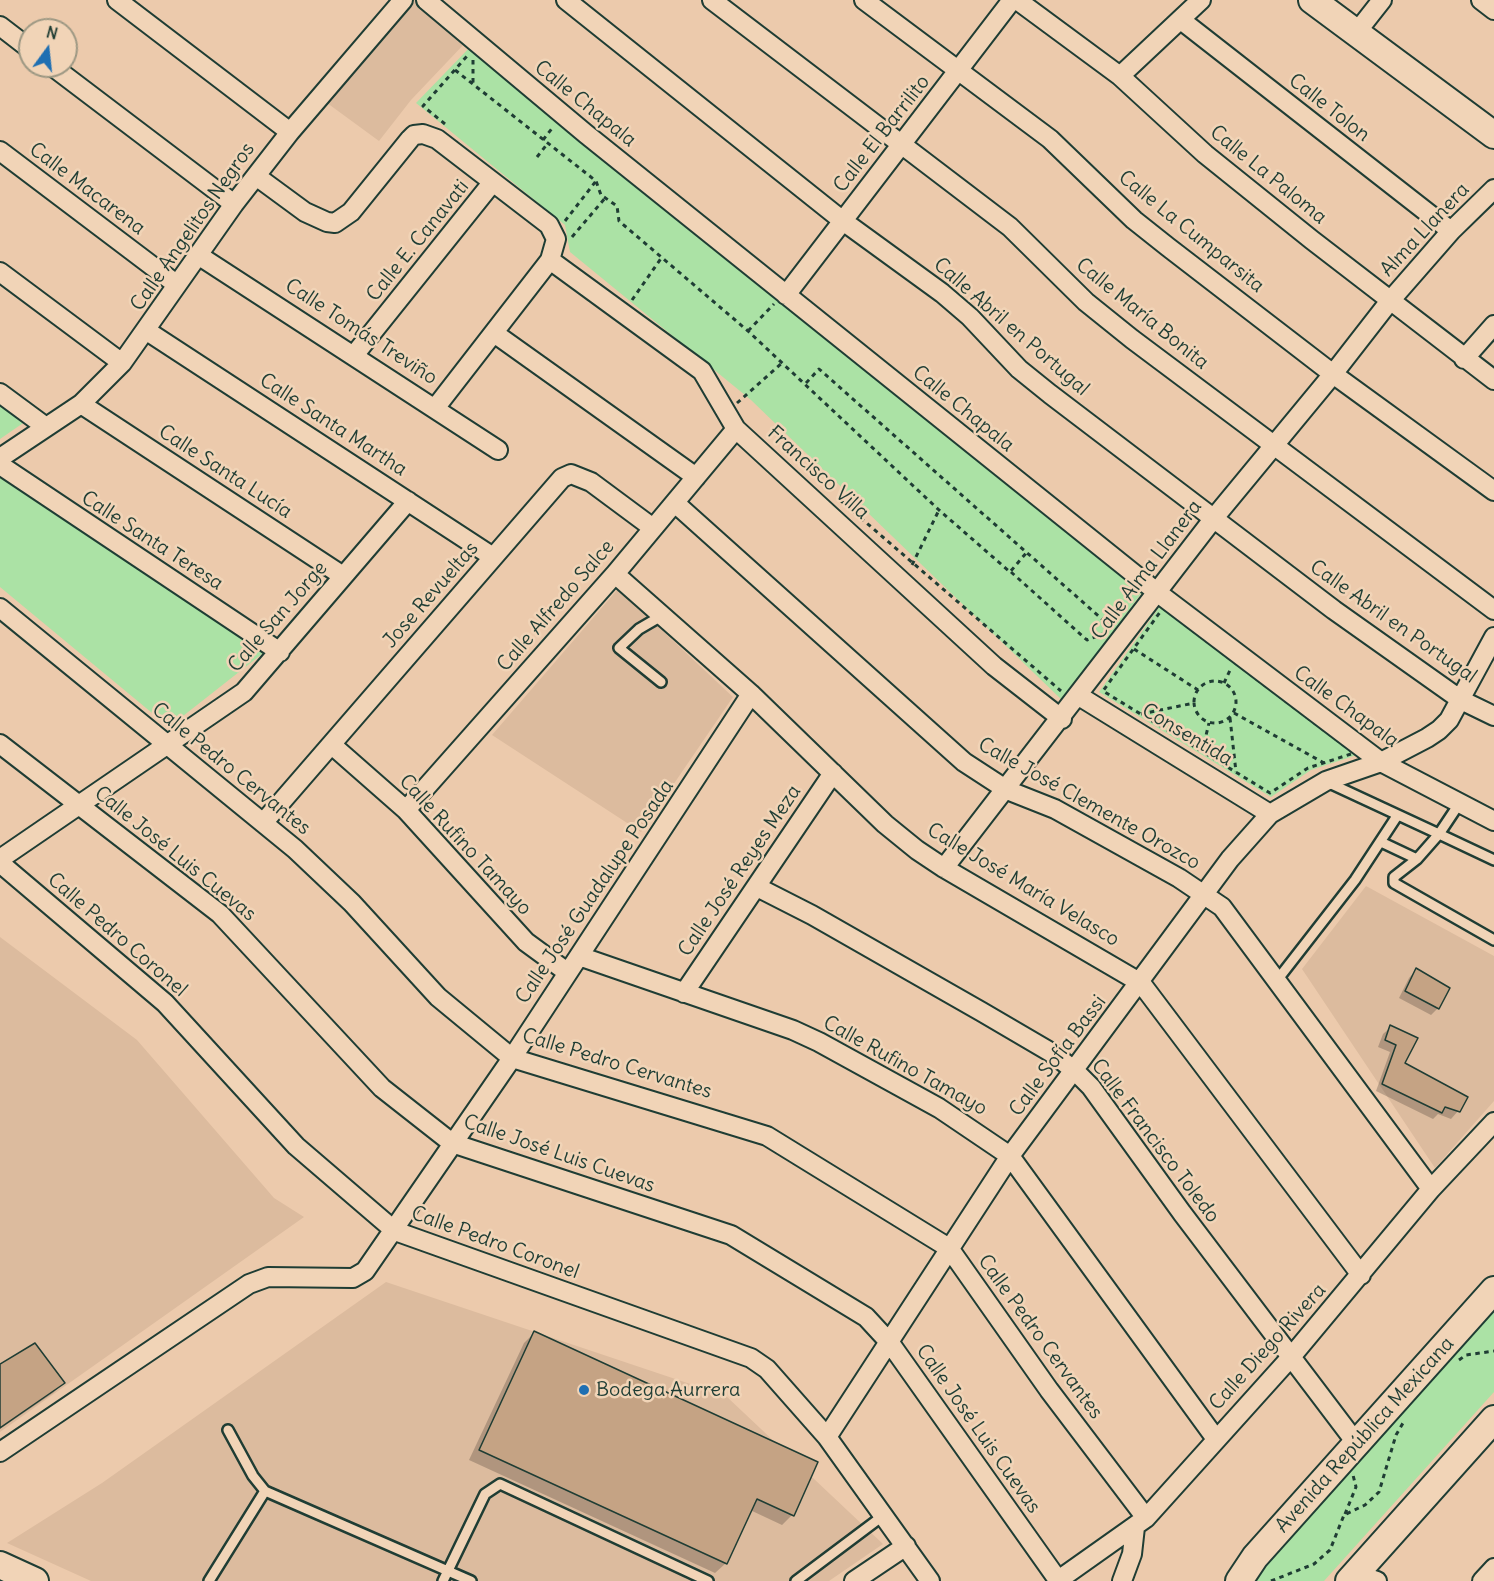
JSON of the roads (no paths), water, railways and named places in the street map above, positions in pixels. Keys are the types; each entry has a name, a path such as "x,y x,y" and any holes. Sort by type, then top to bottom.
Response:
{"main road":[{"path":"1312,0 1494,135"},
{"name":"Avenida República Mexicana","path":"1239,1581 1255,1557 1494,1290"},
{"path":"1361,1579 1494,1419"},
{"path":"0,1565 35,1581"}],"street":[{"path":"117,0 290,132"},
{"name":"Calle Angelitos Negros","path":"0,458 81,404 122,363 147,331 177,284 255,176 403,0"},
{"name":"Calle Chapala","path":"426,0 783,296 1158,593 1381,762 1494,821"},
{"name":"Calle Abril en Portugal","path":"566,0 843,221 942,293 970,317 1019,369 1334,609 1461,700 1494,716"},
{"name":"Calle María Bonita","path":"712,0 902,147 1010,227 1058,276 1095,309 1494,610"},
{"name":"Calle La Cumparsita","path":"864,0 1050,139 1134,220 1333,374 1494,491"},
{"name":"Calle El Barrilito","path":"783,296 902,147 1012,0"},
{"name":"Calle La Paloma","path":"1017,0 1119,76 1205,154 1389,302 1494,380"},
{"path":"1119,76 1201,0"},
{"path":"1356,33 1382,0"},
{"path":"1481,0 1494,10"},
{"name":"Calle Tolon","path":"1181,20 1451,231"},
{"path":"0,26 18,40"},
{"path":"68,78 234,204"},
{"path":"255,176 305,212 316,218 335,222 351,212 410,139 414,135 423,134 437,139 549,225 556,239 550,260 436,407"},
{"name":"Calle Macarena","path":"0,151 177,284"},
{"name":"Calle E. Canavati","path":"355,354 492,183"},
{"name":"Alma Llanera","path":"1389,302 1451,231 1494,189"},
{"name":"Calle Tomás Treviño","path":"198,255 355,354 498,450"},
{"name":"Francisco Villa","path":"550,260 693,363 709,380 736,429 994,666 1062,719"},
{"path":"0,272 122,363"},
{"name":"Calle Alma Llanera","path":"944,868 1062,719 1073,690 1158,593 1214,518 1333,374 1389,302"},
{"path":"1464,359 1494,325"},
{"name":"Calle Santa Martha","path":"147,331 493,557"},
{"path":"494,333 696,477"},
{"path":"0,393 46,427"},
{"name":"Calle Santa Lucía","path":"81,404 343,576"},
{"name":"Calle Alfredo Salce","path":"406,810 615,574 736,429"},
{"name":"Calle Santa Teresa","path":"0,465 280,652"},
{"name":"Jose Revueltas","path":"263,823 562,478 571,474 591,482 653,528"},
{"name":"Calle San Jorge","path":"0,861 244,692 408,501"},
{"name":"Calle José Clemente Orozco","path":"675,503 964,762 1007,790 1055,809 1205,894 1222,907 1278,979 1431,1189"},
{"name":"Calle José María Velasco","path":"615,574 751,694 885,824 944,868 1141,983 1361,1275"},
{"name":"Calle Pedro Cervantes","path":"0,608 323,874 438,997 512,1058 767,1136 949,1248 1141,1522"},
{"name":"Calle Sofía Bassi","path":"827,1437 1010,1156 1141,983 1230,859 1270,814 1326,782 1381,762 1427,738 1449,720 1494,638"},
{"name":"Consentida","path":"1073,690 1270,814"},
{"name":"Calle José Guadalupe Posada","path":"0,1452 249,1284 268,1277 353,1278 365,1271 395,1231 452,1143 512,1058 751,694"},
{"name":"Calle José Luis Cuevas","path":"0,744 220,914 382,1088 452,1143 740,1239 866,1317 890,1343 1058,1581"},
{"name":"Calle Rufino Tamayo","path":"332,745 406,810 526,942 567,972"},
{"name":"Calle José Reyes Meza","path":"684,993 833,773"},
{"name":"Calle Pedro Coronel","path":"0,861 165,1004 296,1146 395,1231 751,1358 775,1377 827,1437 930,1581"},
{"name":"Calle Francisco Toledo","path":"757,887 821,920 964,1001 1052,1053 1075,1071 1091,1087 1182,1213 1358,1444"},
{"name":"Calle Rufino Tamayo","path":"579,956 819,1042 939,1108 1010,1156 1216,1439"},
{"name":"Calle Diego Rivera","path":"1058,1581 1141,1522 1291,1357 1431,1189 1494,1122"},
{"path":"1122,1581 1141,1522"},
{"path":"854,1581 906,1546"},
{"path":"1482,1581 1494,1568"}],"lane":[{"path":"661,682 619,648 639,628 663,615"},
{"path":"1326,782 1494,860"},
{"path":"1459,804 1439,834 1417,859 1395,877 1396,885 1494,940"},
{"path":"1278,979 1381,842 1397,816"},
{"path":"1381,842 1417,859"},
{"path":"228,1430 253,1476 265,1491 471,1581"},
{"path":"443,1581 485,1494 500,1484 708,1581"},
{"path":"209,1581 265,1491"},
{"path":"796,1581 884,1515"}],"place":[{"name":"Bodega Aurrera","path":"584,1390"}]}
